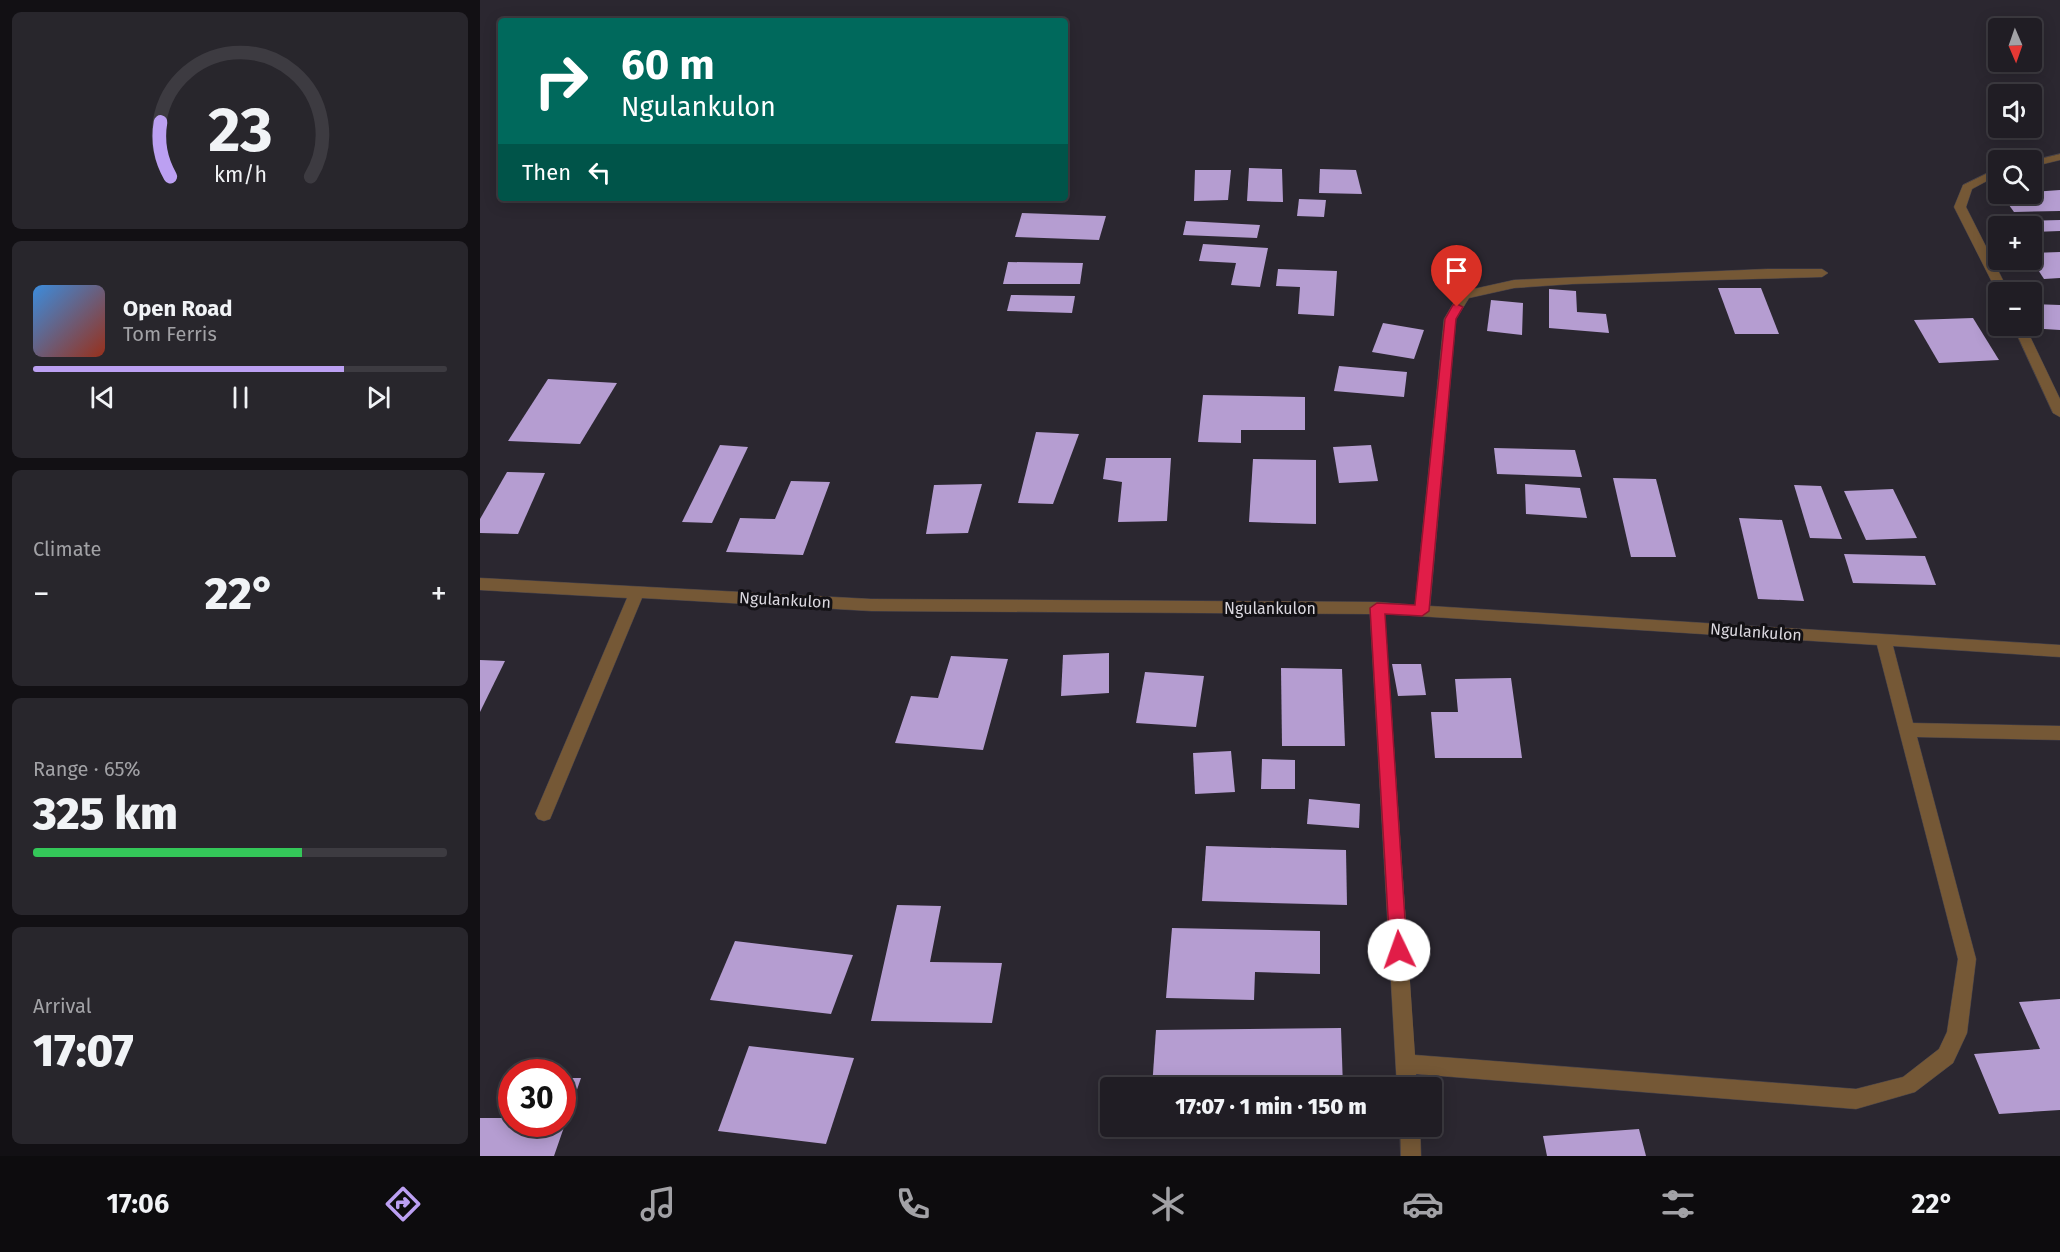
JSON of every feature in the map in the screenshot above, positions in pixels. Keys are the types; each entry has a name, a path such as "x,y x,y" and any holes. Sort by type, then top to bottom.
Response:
{"street":[{"path":"2042,161 2060,157"},
{"path":"1988,176 1967,187 1960,207 1998,282"},
{"path":"1422,611 1450,319 1464,295 1514,284 1572,280 1822,273"},
{"path":"2024,336 2060,413"},
{"name":"Ngulankulon","path":"480,584 872,604 1377,608 2060,651"},
{"path":"544,814 637,593"},
{"path":"1377,608 1407,1077"},
{"path":"1406,1064 1856,1099 1908,1085 1946,1056 1957,1033 1967,959 1883,640"},
{"path":"1907,730 2060,733"},
{"path":"1410,1137 1411,1156"}],"building":[{"path":"1249,168 1282,169 1283,202 1247,201"},
{"path":"1320,169 1356,170 1362,194 1319,193"},
{"path":"1195,170 1231,170 1228,200 1194,201"},
{"path":"2060,190 2060,211 2014,212 2008,204 2042,204 2042,191"},
{"path":"1299,199 1326,200 1324,217 1297,216"},
{"path":"1022,213 1106,216 1099,240 1015,237"},
{"path":"2060,220 2060,231 2042,232 2042,221"},
{"path":"1186,221 1260,225 1257,238 1183,235"},
{"path":"1203,244 1268,248 1260,287 1231,285 1236,263 1199,261"},
{"path":"2060,252 2060,278 2044,279 2038,270 2042,270 2042,253"},
{"path":"1008,262 1083,263 1080,284 1003,284"},
{"path":"1278,269 1337,271 1334,316 1298,314 1300,287 1276,286"},
{"path":"1718,288 1761,288 1779,334 1735,334"},
{"path":"1549,289 1576,291 1577,312 1606,314 1609,333 1549,328"},
{"path":"1011,295 1075,296 1072,313 1007,311"},
{"path":"1491,300 1523,303 1522,335 1487,331"},
{"path":"2042,304 2060,305 2060,330 2044,329"},
{"path":"1973,318 1999,360 1939,363 1914,320"},
{"path":"1383,323 1424,330 1414,359 1372,352"},
{"path":"1339,366 1407,372 1404,397 1334,391"},
{"path":"548,379 617,383 580,444 508,441"},
{"path":"1203,395 1305,397 1305,430 1241,430 1241,443 1198,442"},
{"path":"1036,432 1079,434 1053,504 1018,503"},
{"path":"720,445 748,447 712,523 682,522"},
{"path":"1371,445 1378,481 1339,483 1333,447"},
{"path":"1494,448 1575,450 1582,477 1497,474"},
{"path":"1106,458 1171,458 1167,521 1118,522 1122,482 1103,479"},
{"path":"1253,459 1316,460 1316,524 1249,522"},
{"path":"507,472 545,473 518,534 480,533 480,519"},
{"path":"1613,478 1656,479 1676,557 1631,557"},
{"path":"791,481 830,482 803,555 726,552 740,518 775,519"},
{"path":"982,484 968,533 926,534 934,485"},
{"path":"1525,484 1580,488 1587,518 1526,514"},
{"path":"1794,485 1821,486 1842,539 1810,538"},
{"path":"1893,489 1917,538 1866,540 1844,491"},
{"path":"1739,518 1782,520 1804,601 1758,599"},
{"path":"1844,554 1925,556 1936,585 1853,583"},
{"path":"1109,653 1109,693 1061,696 1063,655"},
{"path":"951,656 1008,659 983,750 895,743 911,696 938,698"},
{"path":"480,660 505,661 480,712"},
{"path":"1392,664 1421,664 1426,695 1398,696"},
{"path":"1281,668 1342,669 1345,746 1282,746"},
{"path":"1145,672 1204,676 1196,727 1136,723"},
{"path":"1511,678 1522,758 1435,758 1431,712 1458,712 1455,679"},
{"path":"1231,751 1235,792 1195,794 1193,753"},
{"path":"1262,759 1295,760 1295,789 1261,789"},
{"path":"1309,799 1360,804 1359,828 1307,824"},
{"path":"1206,846 1346,850 1347,905 1202,901"},
{"path":"897,905 941,906 930,962 1002,963 992,1023 871,1021"},
{"path":"1172,928 1320,931 1320,974 1255,972 1254,1000 1166,998"},
{"path":"735,941 853,955 831,1014 710,1000"},
{"path":"2060,999 2060,1110 1999,1114 1974,1054 2040,1049 2019,1002"},
{"path":"1341,1028 1343,1077 1153,1077 1156,1030"},
{"path":"749,1046 854,1058 826,1144 718,1131"},
{"path":"576,1078 581,1078 576,1092"},
{"path":"480,1118 498,1118 498,1137 561,1137 554,1156 480,1156"},
{"path":"1639,1129 1646,1156 1547,1156 1543,1136"}],"route":[{"path":"1399,950 1377,608 1422,611 1450,319 1457,307"}]}
